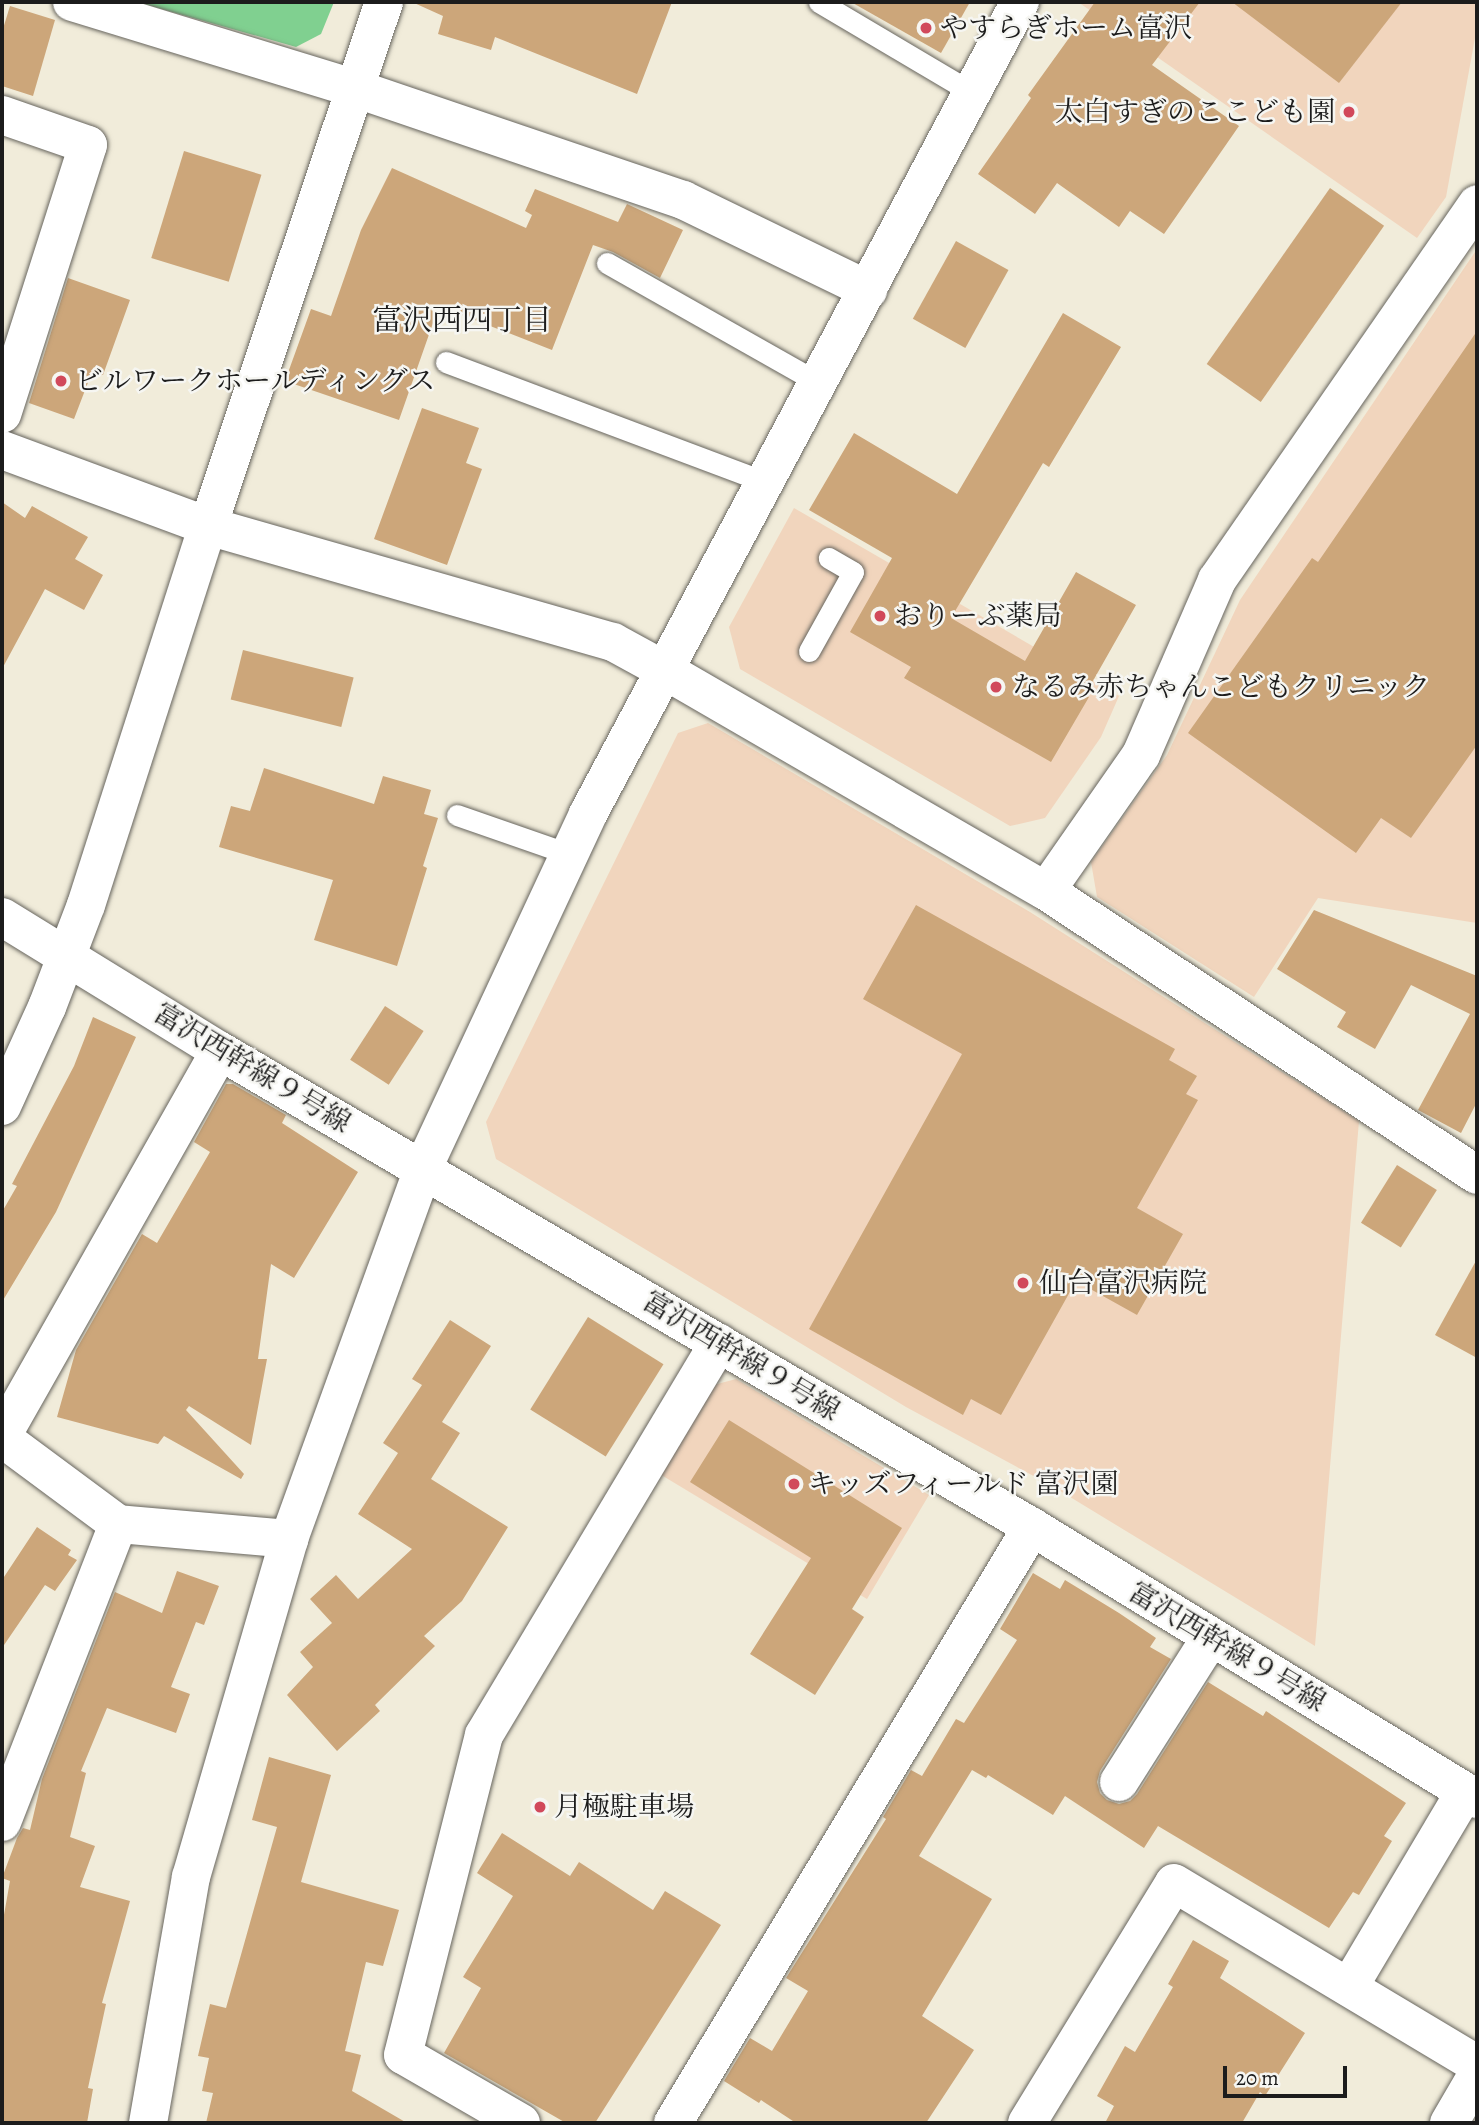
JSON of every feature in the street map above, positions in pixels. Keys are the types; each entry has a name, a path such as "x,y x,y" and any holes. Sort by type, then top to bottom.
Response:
{"street":[{"path":"72,2 354,88 683,200 868,290"},
{"path":"2,1106 67,957 384,2"},
{"path":"148,2123 191,1877 289,1539 423,1168 569,854 1020,2"},
{"path":"2,116 88,145 2,414"},
{"path":"1046,891 1141,755 1217,580 1477,204"},
{"path":"2,450 208,526 613,642 1046,891 1477,1175"},
{"name":"富沢西幹線９号線","path":"2,917 220,1051 1032,1527 1211,1637 1473,1787"},
{"path":"220,1051 2,1437 118,1524 289,1539"},
{"path":"522,2123 403,2055 484,1735 719,1343"},
{"path":"2,1822 118,1524"},
{"path":"673,2123 1032,1527"},
{"path":"1119,1782 1211,1637"},
{"path":"1349,1987 1473,1787"},
{"path":"1027,2123 1174,1883 1477,2064"},
{"path":"1449,2123 1477,2075"}],"lane":[{"path":"819,2 971,92"},
{"path":"607,263 819,383"},
{"path":"446,362 766,482"},
{"path":"809,650 853,572 829,558"},
{"path":"457,815 569,854"}],"shaded area":[{"name":"太白すぎのここども園","path":"1078,2 1477,2 1477,27 1446,197 1417,238"},
{"path":"1477,249 1477,923 1318,898 1254,997 1097,897 1091,862 1167,755 1240,600"},
{"path":"794,508 1119,696 1101,737 1045,818 1010,826 740,669 729,627"},
{"name":"仙台富沢病院","path":"708,723 1030,912 1359,1121 1315,1646 1052,1486 906,1407 496,1159 486,1122 678,733"},
{"name":"キッズフィールド 富沢園","path":"736,1379 929,1495 867,1599 658,1473 710,1386"}],"green space":[{"path":"137,2 334,2 321,34 296,47"}],"building":[{"path":"412,2 672,2 637,94 495,37 491,50 438,34 443,16"},
{"name":"やすらぎホーム富沢","path":"851,2 970,2 941,53"},
{"path":"1095,2 1200,2 1152,65 1239,126 1164,234 1130,211 1119,227 1057,183 1035,214 978,174 1031,98 1028,95"},
{"path":"1232,2 1402,2 1339,83"},
{"path":"10,6 55,20 33,96 2,86 2,32"},
{"path":"184,151 261,175 229,282 151,258"},
{"path":"392,168 526,228 532,215 525,211 535,189 618,222 627,204 683,230 660,278 613,252 593,245 552,350 439,306 399,420 285,381 311,309 331,316 361,230"},
{"path":"1330,188 1384,226 1261,402 1207,364"},
{"path":"956,241 1008,270 965,348 913,319"},
{"path":"68,278 130,300 103,375 92,372 74,419 29,403"},
{"path":"1063,313 1121,347 1049,467 1043,463 951,618 1025,661 1076,572 1136,605 1085,695 1089,697 1051,762 904,678 911,667 850,632 892,558 809,510 854,433 957,494"},
{"path":"1477,331 1477,745 1411,838 1381,818 1356,853 1188,733 1312,558 1318,562"},
{"path":"422,408 479,428 466,463 482,469 447,565 374,539"},
{"path":"2,502 25,518 32,506 88,537 75,559 103,575 84,610 45,589 2,669"},
{"path":"243,650 354,678 341,727 231,699"},
{"path":"264,768 374,804 383,776 431,790 424,814 438,818 423,866 427,868 397,966 314,940 333,880 219,847 231,806 250,811"},
{"path":"916,905 1175,1049 1169,1060 1197,1076 1186,1094 1198,1100 1137,1208 1183,1234 1137,1315 1076,1281 1001,1415 971,1399 963,1415 809,1329 962,1054 863,999"},
{"path":"1314,910 1477,976 1477,1102 1461,1133 1418,1110 1470,1014 1411,985 1375,1049 1337,1027 1346,1012 1277,969"},
{"path":"385,1006 424,1031 389,1085 350,1060"},
{"path":"93,1017 136,1037 56,1212 2,1302 2,1212 17,1186 12,1184 74,1066"},
{"path":"226,1084 233,1084 286,1115 282,1123 358,1172 294,1278 271,1264 258,1359 267,1359 251,1445 189,1406 186,1410 244,1474 241,1479 164,1436 158,1444 57,1417 76,1350 142,1234 157,1243 210,1152 194,1142"},
{"path":"1397,1165 1437,1190 1401,1248 1361,1223"},
{"path":"1477,1259 1477,1358 1435,1335"},
{"path":"588,1317 663,1364 606,1457 530,1409"},
{"path":"450,1320 491,1346 442,1422 460,1433 431,1479 508,1527 462,1601 424,1636 435,1646 375,1705 380,1711 337,1751 287,1695 313,1667 300,1652 332,1623 310,1599 336,1575 358,1599 412,1549 358,1514 398,1453 383,1443 422,1385 412,1379"},
{"path":"729,1420 902,1528 852,1609 864,1617 815,1695 750,1654 811,1558 690,1482"},
{"path":"37,1527 71,1550 68,1555 77,1560 55,1591 45,1585 2,1648 2,1580"},
{"path":"177,1571 219,1586 204,1625 196,1622 171,1687 190,1694 176,1733 107,1708 81,1771 86,1773 70,1837 95,1846 80,1887 130,1901 102,2003 106,2004 88,2088 93,2089 87,2123 2,2123 2,1926 10,1881 2,1878 17,1838 23,1828 30,1830 42,1779 115,1592 162,1613"},
{"path":"1033,1573 1060,1589 1065,1580 1119,1613 1156,1638 1150,1647 1171,1659 1100,1771 1097,1782 1100,1793 1107,1800 1119,1804 1130,1801 1137,1794 1208,1682 1263,1716 1266,1711 1406,1803 1384,1836 1392,1841 1359,1895 1353,1892 1329,1928 1158,1826 1144,1848 1065,1796 1053,1815 988,1775 986,1778 972,1770 919,1856 992,1899 922,2016 974,2050 926,2123 796,2123 761,2100 759,2103 724,2081 750,2038 772,2051 808,1991 786,1978 886,1819 883,1817 911,1770 922,1776 956,1719 964,1723 1017,1640 1000,1629"},
{"path":"269,1757 331,1775 301,1882 399,1910 383,1966 366,1962 345,2051 361,2055 352,2091 407,2123 206,2123 213,2093 202,2091 209,2058 198,2056 210,2004 226,2008 277,1827 252,1820"},
{"path":"502,1833 570,1876 579,1862 653,1910 665,1891 721,1925 595,2123 566,2123 444,2053 481,1988 463,1977 513,1896 477,1873"},
{"path":"1193,1940 1229,1961 1220,1978 1305,2033 1265,2096 1260,2092 1242,2123 1105,2123 1114,2106 1097,2096 1125,2046 1135,2052 1173,1987 1168,1984"}],"place":[{"name":"やすらぎホーム富沢","path":"926,28"},
{"name":"太白すぎのここども園","path":"1349,112"},
{"name":"ビルワークホールディングス","path":"61,381"},
{"name":"おりーぶ薬局","path":"880,616"},
{"name":"なるみ赤ちゃんこどもクリニック","path":"996,687"},
{"name":"仙台富沢病院","path":"1023,1283"},
{"name":"キッズフィールド 富沢園","path":"794,1484"},
{"name":"月極駐車場","path":"540,1807"}],"district":[{"name":"富沢西四丁目","path":"462,320"}]}
